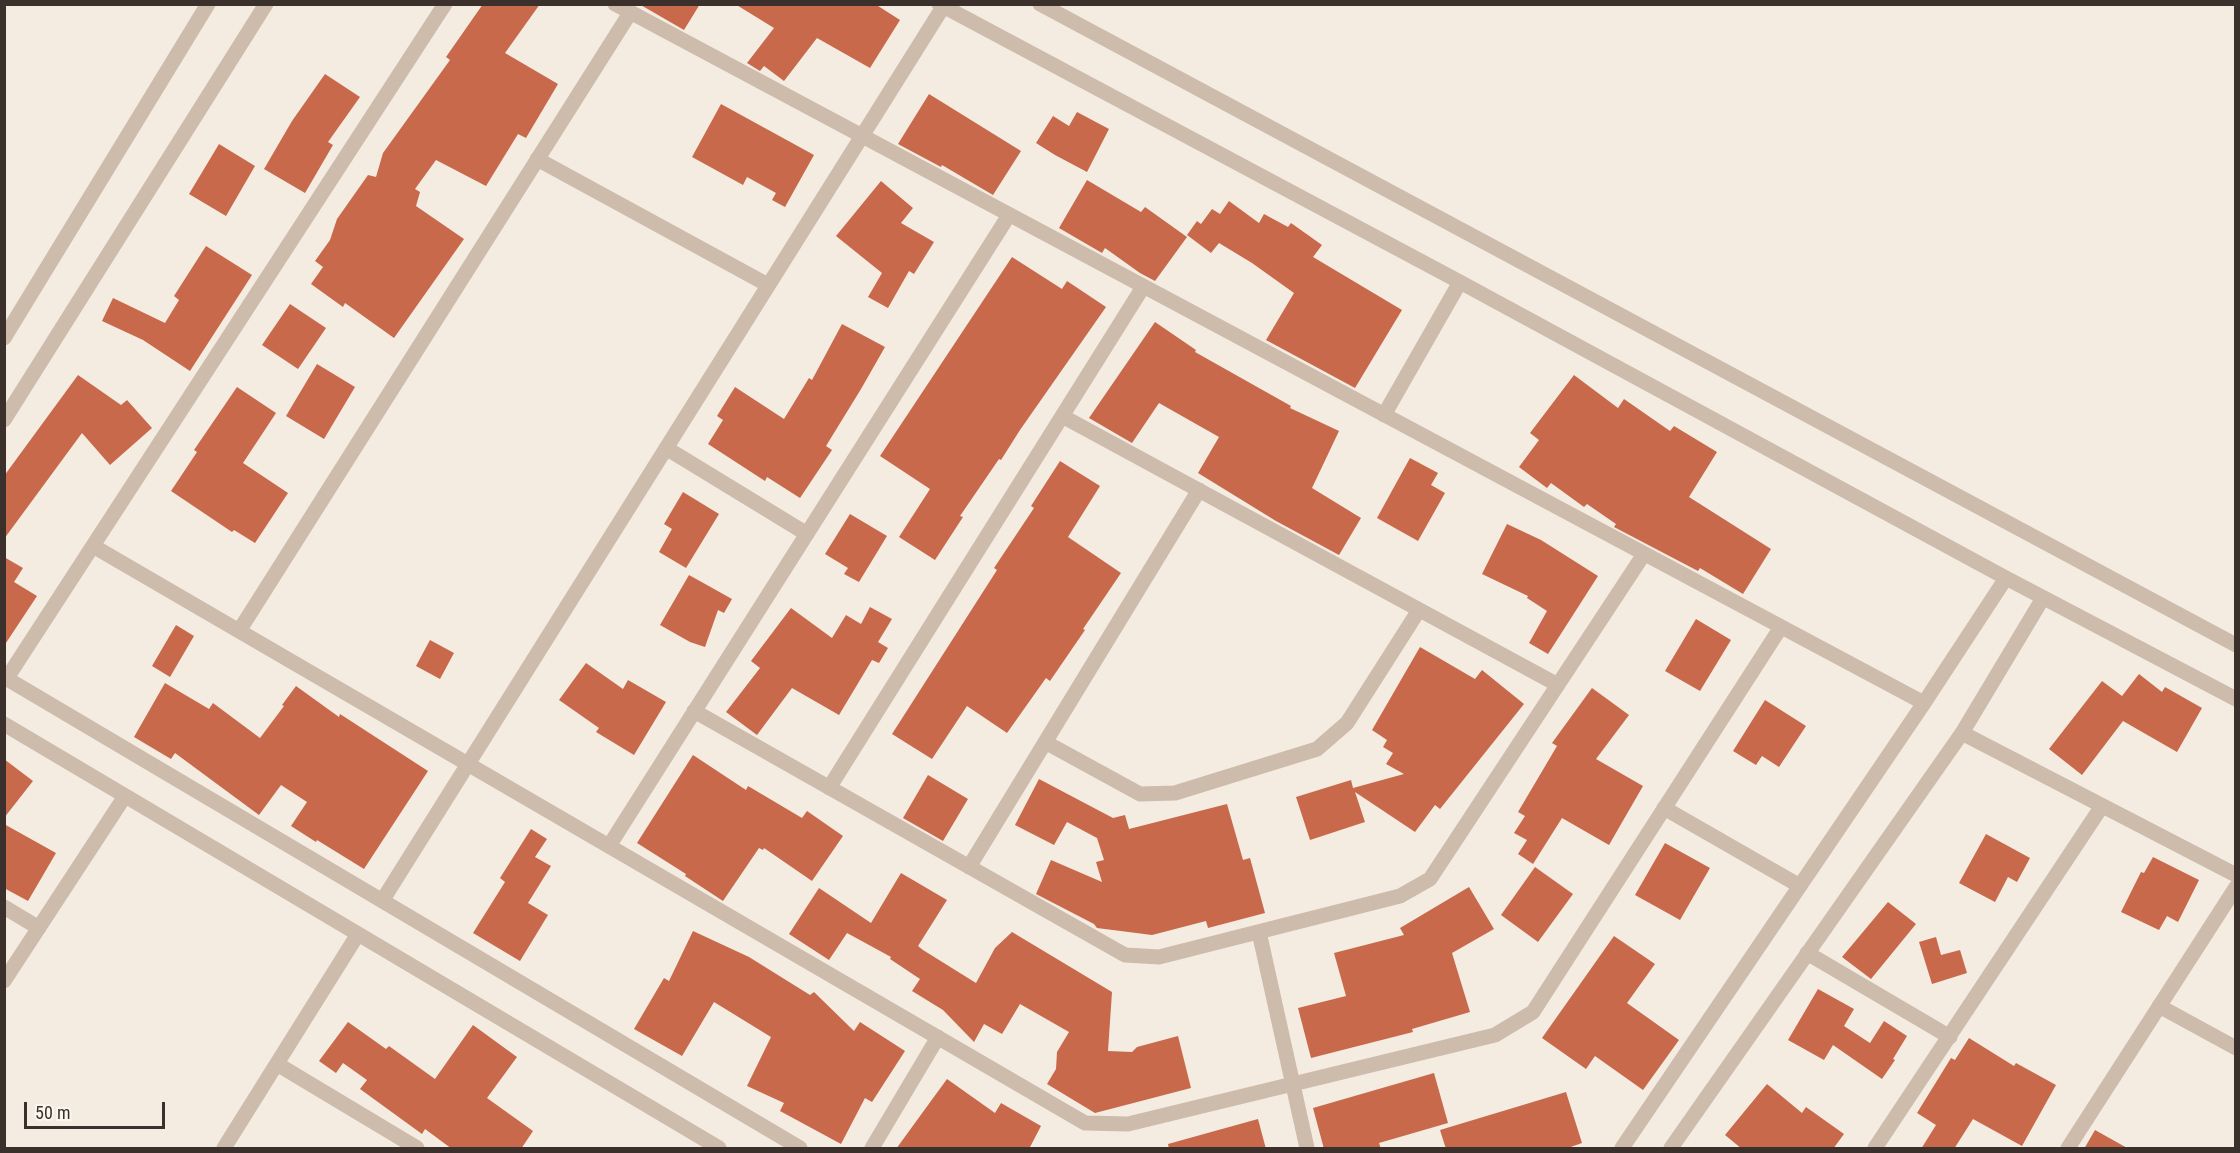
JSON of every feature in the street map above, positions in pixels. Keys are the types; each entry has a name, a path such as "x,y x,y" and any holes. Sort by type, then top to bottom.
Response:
{"street":[{"path":"4,338 208,4"},
{"path":"4,420 266,4"},
{"path":"445,4 6,677 800,1149"},
{"path":"615,4 1924,703"},
{"path":"1040,4 2235,645"},
{"path":"382,901 941,6 2235,699"},
{"path":"239,631 630,13"},
{"path":"537,159 768,285"},
{"path":"609,846 1009,215"},
{"path":"1384,416 1460,282"},
{"path":"829,788 1143,287"},
{"path":"1062,416 1558,686"},
{"path":"666,448 807,534"},
{"path":"969,867 1199,490"},
{"path":"93,546 1085,1123 1128,1124 1495,1035 1533,1012 1781,627"},
{"path":"694,711 1125,956 1159,957 1400,896 1430,879 1644,554"},
{"path":"1622,1149 2006,578"},
{"path":"1671,1149 1962,733 2043,598"},
{"path":"1045,742 1140,794 1176,794 1317,748 1347,723 1419,610"},
{"path":"4,724 719,1149"},
{"path":"1962,733 2235,875"},
{"path":"4,981 125,796"},
{"path":"1875,1149 2102,806"},
{"path":"1664,808 1800,886"},
{"path":"2068,1149 2235,887"},
{"path":"4,907 39,928"},
{"path":"1259,932 1306,1149"},
{"path":"224,1149 358,934"},
{"path":"1807,953 1950,1037"},
{"path":"2159,1006 2235,1048"},
{"path":"872,1149 938,1037"},
{"path":"277,1064 416,1148"}],"building":[{"path":"483,4 540,4 505,53 558,84 526,138 518,134 486,186 436,160 415,189 420,192 416,206 464,239 394,338 345,303 343,307 311,284 323,267 315,261 330,240 337,219 368,175 376,177 383,153 450,60 446,57"},
{"path":"639,4 700,4 684,30"},
{"path":"735,4 875,4 900,20 870,68 817,38 784,81 764,66 760,71 747,63 774,28"},
{"path":"325,74 360,97 328,142 333,145 305,193 264,169 292,121"},
{"path":"929,94 1021,151 993,195 942,165 941,167 898,144"},
{"path":"721,104 814,155 785,207 772,200 776,193 747,177 743,185 692,157"},
{"path":"1077,112 1109,129 1087,172 1036,143 1053,116 1069,126"},
{"path":"219,144 255,166 226,216 189,194"},
{"path":"1087,180 1141,212 1145,207 1187,237 1155,281 1105,248 1102,253 1059,228"},
{"path":"881,181 913,208 901,223 934,242 914,274 909,271 888,308 868,297 882,273 836,236"},
{"path":"1229,201 1259,223 1264,214 1288,227 1291,223 1322,245 1313,257 1402,310 1355,388 1266,340 1294,293 1219,243 1211,253 1187,235 1197,221 1201,224 1212,209 1220,214"},
{"path":"206,246 252,275 190,371 143,340 102,321 113,298 165,323 179,300 174,296"},
{"path":"1012,257 1062,289 1067,281 1106,307 960,516 963,517 935,560 899,537 930,489 880,456"},
{"path":"290,304 326,328 298,369 262,345"},
{"path":"1155,322 1196,350 1195,352 1291,406 1290,408 1339,431 1312,488 1361,518 1339,555 1276,521 1198,473 1219,437 1159,403 1132,443 1089,418"},
{"path":"842,324 885,347 826,446 832,450 800,498 767,477 765,481 708,444 723,420 717,416 735,387 784,419 809,378 812,380"},
{"path":"317,364 355,387 324,439 286,416"},
{"path":"78,375 121,405 127,400 152,428 110,465 82,433 4,539 4,476"},
{"path":"1574,375 1618,408 1624,399 1670,431 1674,426 1717,452 1689,497 1771,549 1743,594 1700,568 1698,571 1614,527 1616,524 1587,504 1584,507 1551,483 1547,488 1519,467 1539,440 1530,433"},
{"path":"237,387 276,413 243,463 288,493 255,543 234,530 232,532 171,491 197,452 194,450"},
{"path":"1410,458 1438,473 1431,485 1445,493 1418,541 1377,518"},
{"path":"1060,461 1100,486 1068,537 1121,573 1050,681 1046,678 1007,733 967,706 932,759 892,734 997,570 994,568 1034,508 1031,506"},
{"path":"683,492 719,514 686,568 659,552 672,529 664,524"},
{"path":"850,514 887,536 859,582 844,574 848,568 825,554"},
{"path":"1507,524 1541,540 1598,576 1548,654 1529,643 1547,611 1527,598 1528,596 1482,574"},
{"path":"4,557 23,568 14,582 37,596 4,646"},
{"path":"689,575 732,599 724,613 718,610 705,647 690,642 660,625"},
{"path":"870,607 892,619 878,642 888,648 879,663 872,660 839,715 792,688 757,735 726,712 760,668 751,661 791,608 832,638 846,615 861,624"},
{"path":"1696,619 1731,640 1700,691 1665,671"},
{"path":"176,625 194,636 170,677 152,666"},
{"path":"430,640 454,653 440,679 416,666"},
{"path":"1420,647 1475,679 1482,670 1524,704 1440,809 1435,805 1415,832 1355,792 1365,822 1310,840 1296,797 1351,780 1353,788 1404,774 1386,764 1393,753 1383,747 1387,740 1372,730"},
{"path":"586,663 623,689 628,680 666,702 634,755 596,732 599,728 559,700"},
{"path":"2139,674 2162,692 2165,687 2202,708 2177,752 2123,721 2082,775 2049,749 2102,681 2122,696"},
{"path":"165,683 209,709 213,703 260,738 296,686 339,717 340,714 428,771 364,869 291,826 307,802 281,785 259,815 175,753 171,759 134,737"},
{"path":"1592,688 1629,715 1596,759 1643,786 1609,845 1562,818 1533,864 1518,854 1527,840 1514,833 1525,816 1518,812 1557,746 1552,743"},
{"path":"1765,700 1806,726 1779,767 1762,756 1756,765 1733,751"},
{"path":"693,755 746,790 748,786 802,818 807,811 843,836 812,881 764,848 763,850 759,848 723,901 637,843"},
{"path":"4,759 33,781 4,818"},
{"path":"928,775 968,799 943,841 903,818"},
{"path":"1039,779 1113,818 1125,815 1129,829 1227,804 1243,860 1250,858 1265,913 1208,928 1206,921 1152,935 1097,928 1094,924 1036,894 1051,860 1102,882 1096,862 1104,860 1097,838 1067,822 1054,845 1015,825"},
{"path":"4,824 56,853 28,901 4,888"},
{"path":"531,829 547,839 535,857 551,866 528,903 548,915 520,961 473,933 505,882 500,878"},
{"path":"1986,834 2030,858 2017,882 2008,877 1995,902 1959,883"},
{"path":"1665,843 1710,868 1680,920 1635,895"},
{"path":"2153,857 2199,880 2178,922 2167,916 2159,930 2121,912 2141,872 2144,873"},
{"path":"1535,867 1573,894 1538,942 1501,915"},
{"path":"901,873 947,900 918,946 923,950 976,983 995,948 1012,932 1112,992 1108,1051 1132,1052 1137,1047 1178,1036 1191,1088 1095,1113 1047,1084 1056,1069 1057,1052 1069,1032 1020,1004 1002,1034 984,1024 974,1042 943,1010 912,991 920,979 890,959 891,957 847,933 829,960 789,934 819,888 871,923"},
{"path":"1469,887 1494,929 1452,953 1470,1012 1412,1029 1413,1032 1311,1058 1298,1008 1346,996 1334,953 1404,935 1400,928"},
{"path":"1888,902 1916,924 1871,979 1842,957"},
{"path":"693,931 749,957 810,995 814,992 854,1031 860,1022 905,1051 872,1102 865,1098 841,1144 780,1111 784,1103 747,1086 771,1037 714,1002 682,1056 634,1029 664,978 669,981"},
{"path":"1614,936 1655,964 1627,1003 1679,1040 1643,1090 1595,1056 1586,1069 1542,1038"},
{"path":"1936,937 1941,955 1960,950 1967,973 1932,984 1919,942"},
{"path":"1818,989 1854,1009 1844,1026 1870,1043 1884,1021 1907,1036 1882,1079 1833,1045 1824,1060 1788,1040"},
{"path":"348,1022 386,1049 389,1046 435,1079 473,1025 517,1057 487,1098 533,1131 521,1149 452,1149 425,1129 422,1134 360,1089 367,1080 343,1063 336,1073 319,1061"},
{"path":"1969,1038 2014,1066 2016,1063 2056,1085 2022,1146 1973,1119 1954,1149 1921,1149 1936,1125 1917,1113 1951,1058 1955,1060"},
{"path":"1434,1073 1448,1123 1379,1143 1381,1149 1324,1149 1313,1108"},
{"path":"947,1079 995,1113 1001,1103 1041,1126 1029,1149 896,1149"},
{"path":"1767,1084 1802,1113 1806,1107 1844,1134 1833,1149 1742,1149 1725,1135"},
{"path":"1566,1092 1582,1143 1565,1149 1446,1149 1440,1130"},
{"path":"1258,1119 1266,1149 1169,1149 1168,1144"},
{"path":"2095,1130 2129,1149 2084,1149"}]}
